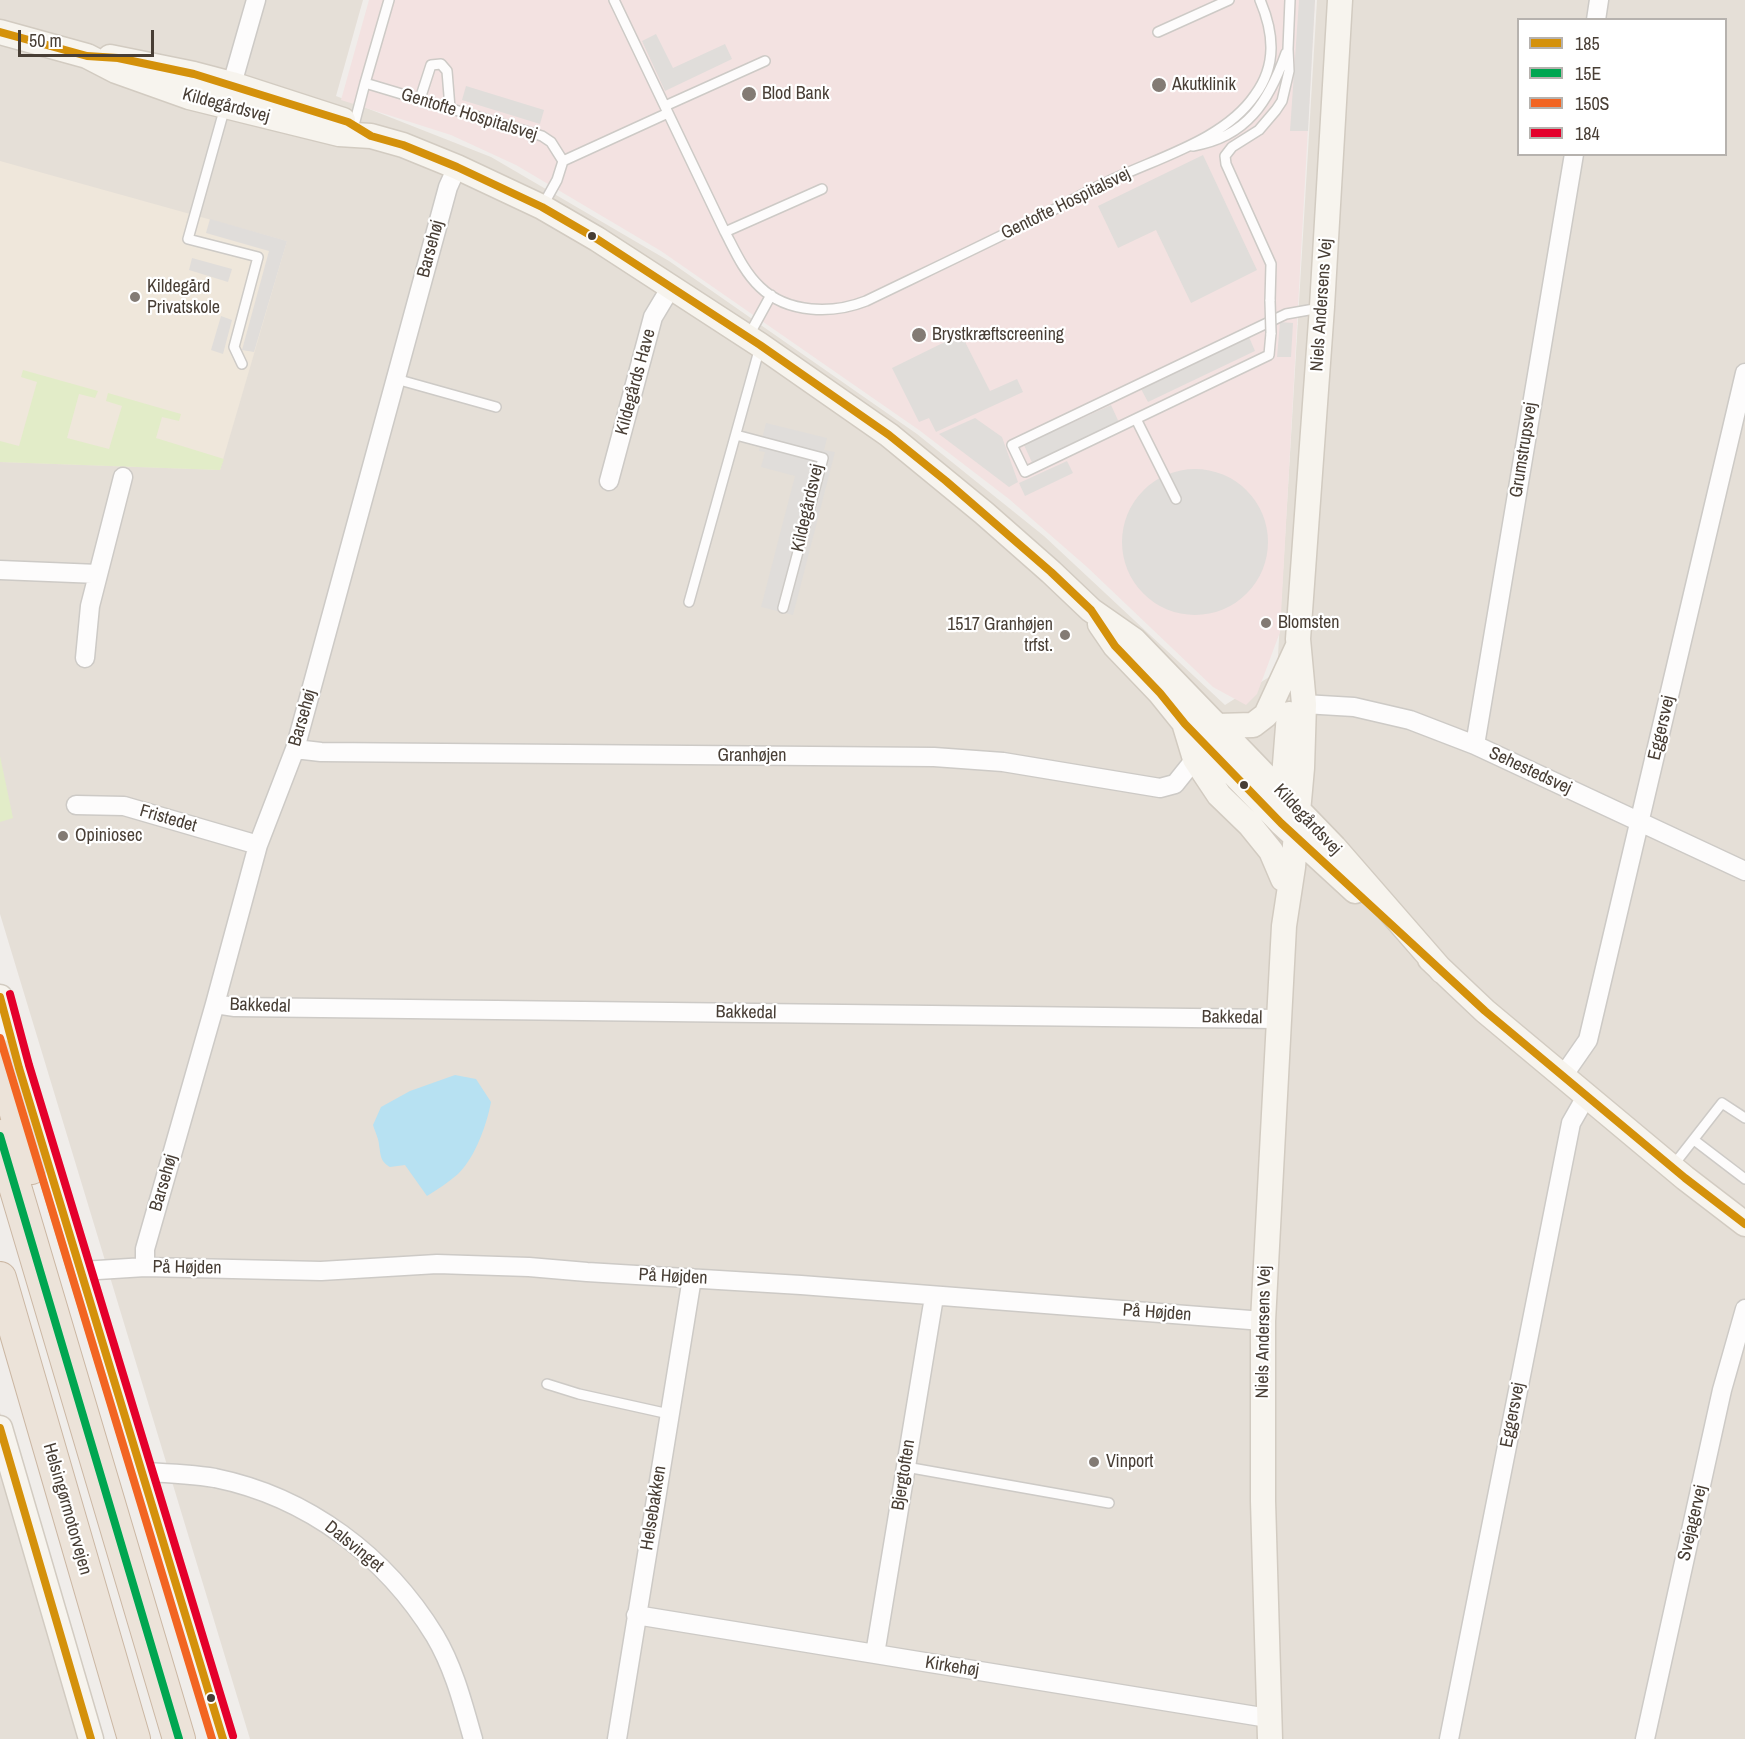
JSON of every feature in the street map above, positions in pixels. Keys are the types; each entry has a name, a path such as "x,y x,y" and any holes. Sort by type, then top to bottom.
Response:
{"highway":[{"path":"0,1055 129,1520 118,1537"},
{"path":"0,1136 179,1737"},
{"name":"Helsingørmotorvejen","path":"0,1278 134,1739"}],"street":[{"path":"229,95 256,0"},
{"name":"Niels Andersens Vej","path":"1269,1728 1263,1501 1263,1321 1290,816 1288,704 1298,646 1322,307 1340,0"},
{"path":"1596,18 1599,0"},
{"name":"Kildegårdsvej","path":"0,32 87,56 118,58 229,95 362,130 458,167 542,207 597,239 755,341 841,400 929,468 1052,572 1091,610 1134,640 1217,726 1290,816"},
{"name":"Grumstrupsvej","path":"1475,745 1574,156"},
{"name":"Barsehøj","path":"146,1267 145,1249 258,845 295,749 448,188 458,167"},
{"name":"Kildegårds Have","path":"609,481 653,317 671,287"},
{"name":"Eggersvej","path":"1563,1076 1588,1040 1745,373"},
{"path":"85,658 90,606 123,477"},
{"path":"0,570 98,574"},
{"name":"Kildegårdsvej","path":"1091,610 1115,646 1160,693 1185,724 1290,816 1334,847 1442,971 1485,1011 1672,1167 1745,1224"},
{"path":"1217,726 1253,725 1266,715 1288,704 1298,646"},
{"name":"Sehestedsvej","path":"1288,704 1354,707 1410,720 1475,745 1745,872"},
{"name":"Kildegårdsvej","path":"1185,724 1195,759 1219,795 1250,825 1271,850 1283,879"},
{"name":"Granhøjen","path":"295,749 333,753 934,757 1003,762 1160,789 1175,784 1195,759"},
{"name":"Fristedet","path":"76,805 124,806 258,845"},
{"name":"Niels Andersens Vej","path":"1284,926 1283,879 1290,816"},
{"path":"0,997 19,1068 223,1739"},
{"name":"Bakkedal","path":"215,1004 235,1007 1278,1018"},
{"name":"Eggersvej","path":"1449,1739 1571,1123 1587,1095"},
{"name":"På Højden","path":"82,1271 146,1267 321,1271 437,1264 529,1267 1263,1321"},
{"name":"Helsebakken","path":"616,1739 692,1278"},
{"name":"Bjergtoften","path":"875,1654 934,1297"},
{"name":"Svejagervej","path":"1644,1739 1722,1390 1745,1309"},
{"path":"0,1428 91,1739"},
{"name":"Dalsvinget","path":"142,1472 178,1473 214,1478 267,1493 324,1521 368,1554 406,1593 436,1638 459,1687 473,1739"},
{"name":"Kirkehøj","path":"636,1616 875,1654 1269,1728"}],"lane":[{"path":"362,130 366,83 389,0"},
{"name":"Gentofte Hospitalsvej","path":"614,0 744,268 761,288 771,295 803,308 832,310 850,307 1104,183 1188,146 1236,116 1246,107 1261,85 1270,65 1272,50 1268,22 1260,0"},
{"path":"1158,33 1228,0"},
{"path":"1290,0 1289,71 1287,83 1276,110 1259,130 1232,147 1225,156 1230,173 1271,264 1270,301 1271,333 1269,355 1024,472 1012,446 1286,314 1322,307"},
{"path":"1188,146 1209,143 1222,138 1251,116 1274,86 1288,49"},
{"path":"542,207 557,180 563,160 765,62"},
{"path":"420,99 431,65 441,64 447,71 450,108"},
{"name":"Gentofte Hospitalsvej","path":"366,83 542,136 552,142 563,160"},
{"path":"229,95 188,239 258,257 234,347 242,364"},
{"path":"725,232 822,189"},
{"path":"689,602 736,435 755,341 771,295"},
{"path":"396,379 496,407"},
{"path":"1136,419 1176,499"},
{"name":"Kildegårdsvej","path":"736,435 823,458 783,608"},
{"path":"1672,1167 1722,1103 1745,1118"},
{"path":"1694,1140 1745,1179"},
{"path":"547,1384 579,1394 669,1414"},
{"path":"906,1467 1109,1503"}],"shaded area":[{"path":"0,0 363,0 336,96 491,157 669,261 917,434 1044,536 1225,705 1277,672 1317,0 1745,0 1745,1739 250,1739 0,914"},
{"path":"369,0 1315,0 1280,632 1257,694 1246,705 1213,687 1087,567 1009,499 919,430 661,251 516,165 451,135 341,100"},
{"path":"1299,0 1315,0 1308,131 1290,131"},
{"path":"656,34 673,68 725,44 732,59 665,91 642,41"},
{"path":"466,86 544,110 540,124 462,100"},
{"path":"1203,155 1257,270 1191,303 1156,230 1118,248 1098,206"},
{"name":"Kildegård Privatskole","path":"0,161 287,241 220,470 0,462"},
{"path":"210,219 287,241 254,352 242,350 269,251 206,233"},
{"path":"192,258 232,269 228,282 189,270"},
{"path":"221,316 232,320 223,354 211,350"},
{"path":"1280,322 1293,323 1291,357 1277,357"},
{"path":"961,334 990,391 1017,379 1023,392 936,432 929,418 919,422 892,368"},
{"path":"1249,337 1255,351 1148,402 1141,389"},
{"path":"1111,405 1122,429 1035,469 1024,445"},
{"path":"975,418 1002,437 1018,482 1009,487 939,434"},
{"path":"766,423 827,438 824,450 835,452 793,615 761,607 795,476 761,467 765,452 759,451"},
{"path":"1067,461 1073,473 1025,496 1019,483"},
{"path":"1195,469 1223,475 1246,491 1262,514 1268,542 1262,570 1246,593 1223,609 1195,615 1167,609 1144,593 1128,570 1122,542 1128,514 1144,491 1167,475"},
{"path":"0,1412 88,1739 0,1739"}],"green space":[{"path":"23,370 98,391 95,398 79,394 67,438 109,449 122,406 106,401 108,393 181,414 179,421 162,417 156,438 224,459 220,470 0,462 0,441 19,446 37,382 21,377"},
{"path":"0,756 13,818 0,822"}],"water":[{"path":"455,1075 476,1079 491,1102 489,1111 470,1159 458,1174 427,1196 405,1165 390,1167 384,1163 373,1125 381,1107 410,1091"}],"transit line":[{"name":"185","path":"0,32 87,56 118,58 194,74 348,122 371,136 403,145 457,167 542,207 597,239 760,345 889,435 1051,572 1091,610 1115,646 1160,693 1185,724 1281,823 1485,1011 1685,1178 1745,1224"},
{"name":"184","path":"10,994 29,1065 233,1736"},
{"name":"185","path":"0,997 19,1068 223,1739"},
{"name":"150S","path":"0,1038 212,1739"},
{"name":"15E","path":"0,1136 179,1739"},
{"name":"185","path":"0,1428 91,1739"}],"place":[{"name":"Akutklinik","path":"1159,85"},
{"name":"Blod Bank","path":"749,94"},
{"name":"Kildegård Privatskole","path":"135,297"},
{"name":"Brystkræftscreening","path":"919,335"},
{"name":"Blomsten","path":"1266,623"},
{"name":"1517 Granhøjen trfst.","path":"1065,635"},
{"name":"Opiniosec","path":"63,836"},
{"name":"Vinport","path":"1094,1462"}]}
